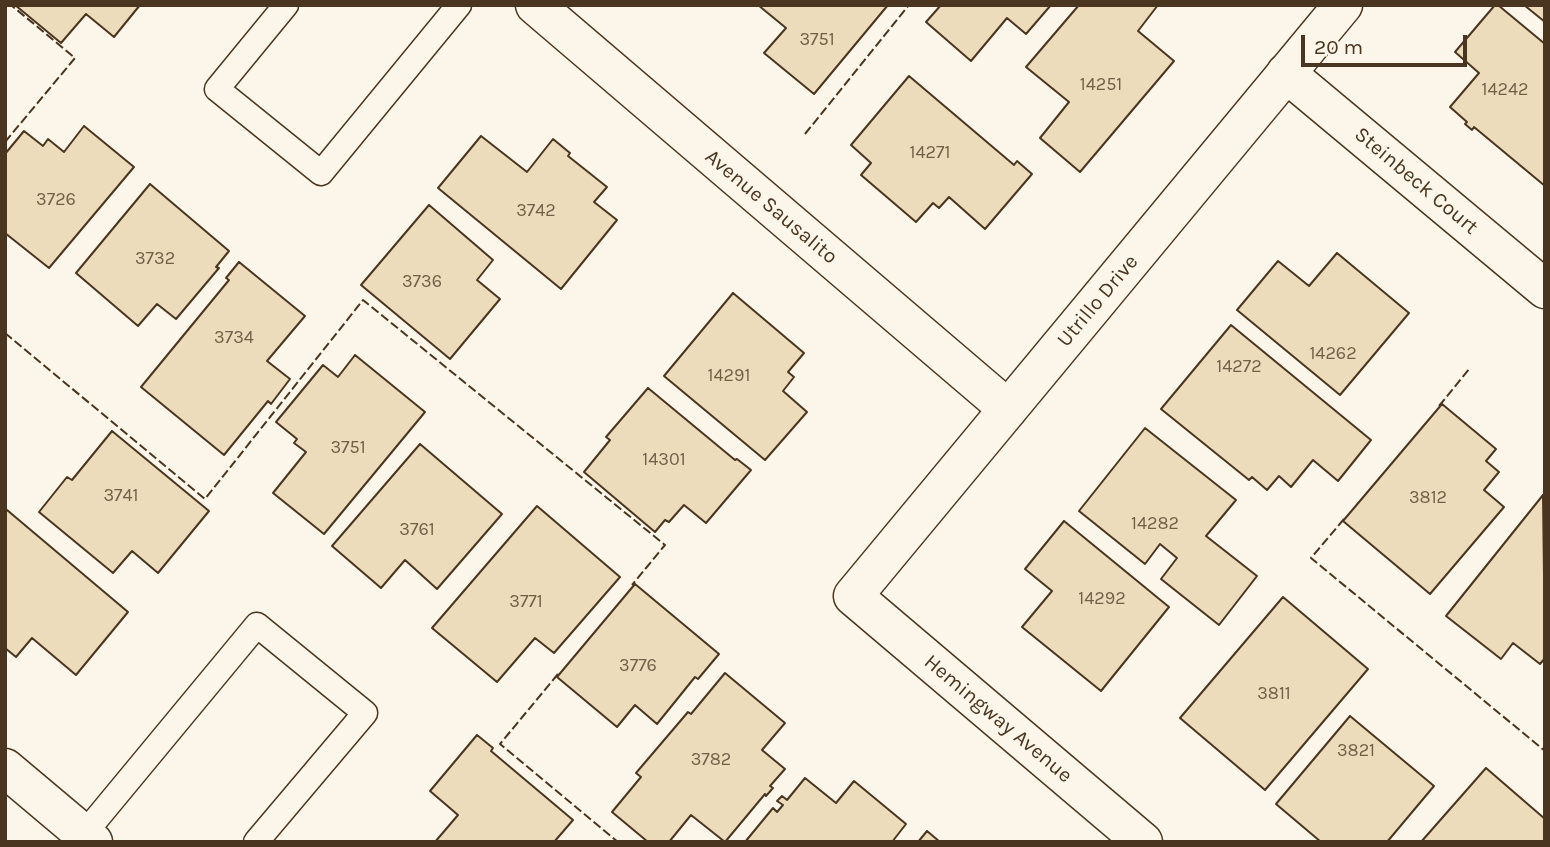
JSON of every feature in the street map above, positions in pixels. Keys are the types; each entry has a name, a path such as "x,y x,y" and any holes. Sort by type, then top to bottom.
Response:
{"street":[{"name":"Avenue Sausalito","path":"535,5 1008,409"},
{"name":"Utrillo Drive","path":"853,596 1340,6"},
{"name":"Steinbeck Court","path":"1286,73 1545,289"},
{"name":"Hemingway Avenue","path":"853,596 1143,842"},
{"path":"5,768 89,838"}],"lane":[{"path":"286,5 217,89 321,173 459,5"},
{"path":"89,838 257,625 365,713 256,842"}],"building":[{"path":"15,5 140,5 114,37 86,14 61,43"},
{"path":"758,5 888,5 814,94 764,53 786,28"},
{"path":"941,5 1051,5 1026,34 1007,18 971,61 926,22"},
{"path":"1079,5 1158,5 1138,31 1174,61 1080,172 1040,138 1069,102 1026,67"},
{"path":"1495,5 1545,44 1545,186 1474,127 1472,130 1450,107 1479,73 1455,52"},
{"path":"1524,5 1545,5 1545,22"},
{"path":"909,76 1014,165 1017,161 1032,174 985,229 949,197 939,208 933,203 916,222 861,175 871,163 851,145"},
{"path":"84,126 134,167 49,268 5,233 5,154 24,131 43,146 48,139 64,152"},
{"path":"481,136 527,172 553,139 570,153 568,156 607,187 594,202 617,220 561,289 438,188"},
{"path":"150,184 229,251 216,267 219,268 176,319 157,304 138,326 76,273"},
{"path":"429,205 493,260 477,280 500,299 450,359 361,285"},
{"path":"1337,253 1409,313 1340,395 1237,310 1278,261 1309,286"},
{"path":"239,262 305,316 267,361 290,379 271,404 268,401 224,455 141,387 229,280 226,278"},
{"path":"733,293 804,353 788,372 794,377 783,391 807,412 765,460 664,376"},
{"path":"1231,325 1371,440 1338,481 1313,460 1291,487 1279,476 1267,490 1252,477 1249,480 1161,409"},
{"path":"355,355 425,412 324,534 273,493 306,452 294,443 297,439 276,422 323,365 338,377"},
{"path":"648,388 735,460 751,470 706,523 684,505 669,522 665,520 655,532 584,472 610,440 606,437"},
{"path":"1442,404 1496,449 1486,461 1499,472 1484,490 1504,507 1430,594 1343,521"},
{"path":"1145,428 1236,500 1206,536 1257,576 1219,625 1161,579 1177,558 1160,544 1145,564 1079,511"},
{"path":"112,431 209,511 158,573 132,551 113,573 39,512 67,477 72,480"},
{"path":"420,444 502,514 437,589 405,560 381,588 332,546"},
{"path":"1543,495 1545,658 1540,664 1513,643 1501,659 1446,616"},
{"path":"537,506 620,577 554,653 535,638 497,682 432,628"},
{"path":"7,510 128,612 76,675 32,638 16,657 5,648"},
{"path":"1064,521 1169,607 1101,691 1022,627 1052,591 1025,569"},
{"path":"635,584 719,654 698,679 695,677 657,724 635,705 617,727 557,677"},
{"path":"1283,597 1368,669 1265,790 1180,718"},
{"path":"725,673 785,723 762,750 785,769 770,786 773,788 725,842 691,815 669,842 648,842 612,812 641,777 636,773"},
{"path":"1350,716 1434,786 1387,842 1321,842 1276,804"},
{"path":"477,735 493,748 491,751 573,820 554,842 435,842 458,815 430,791"},
{"path":"1486,768 1545,819 1545,842 1421,842"},
{"path":"805,778 836,803 854,781 906,824 892,842 745,842 773,808 777,812 783,805 777,801 782,796 787,800"},
{"path":"927,831 940,842 918,842"}],"fence":[{"path":"5,142 75,58 11,5"},
{"path":"805,134 909,5"},
{"path":"5,333 205,499 363,300 665,545 632,585"},
{"path":"1439,406 1470,368"},
{"path":"1344,519 1311,558 1545,751"},
{"path":"558,674 500,744 618,842"}]}
